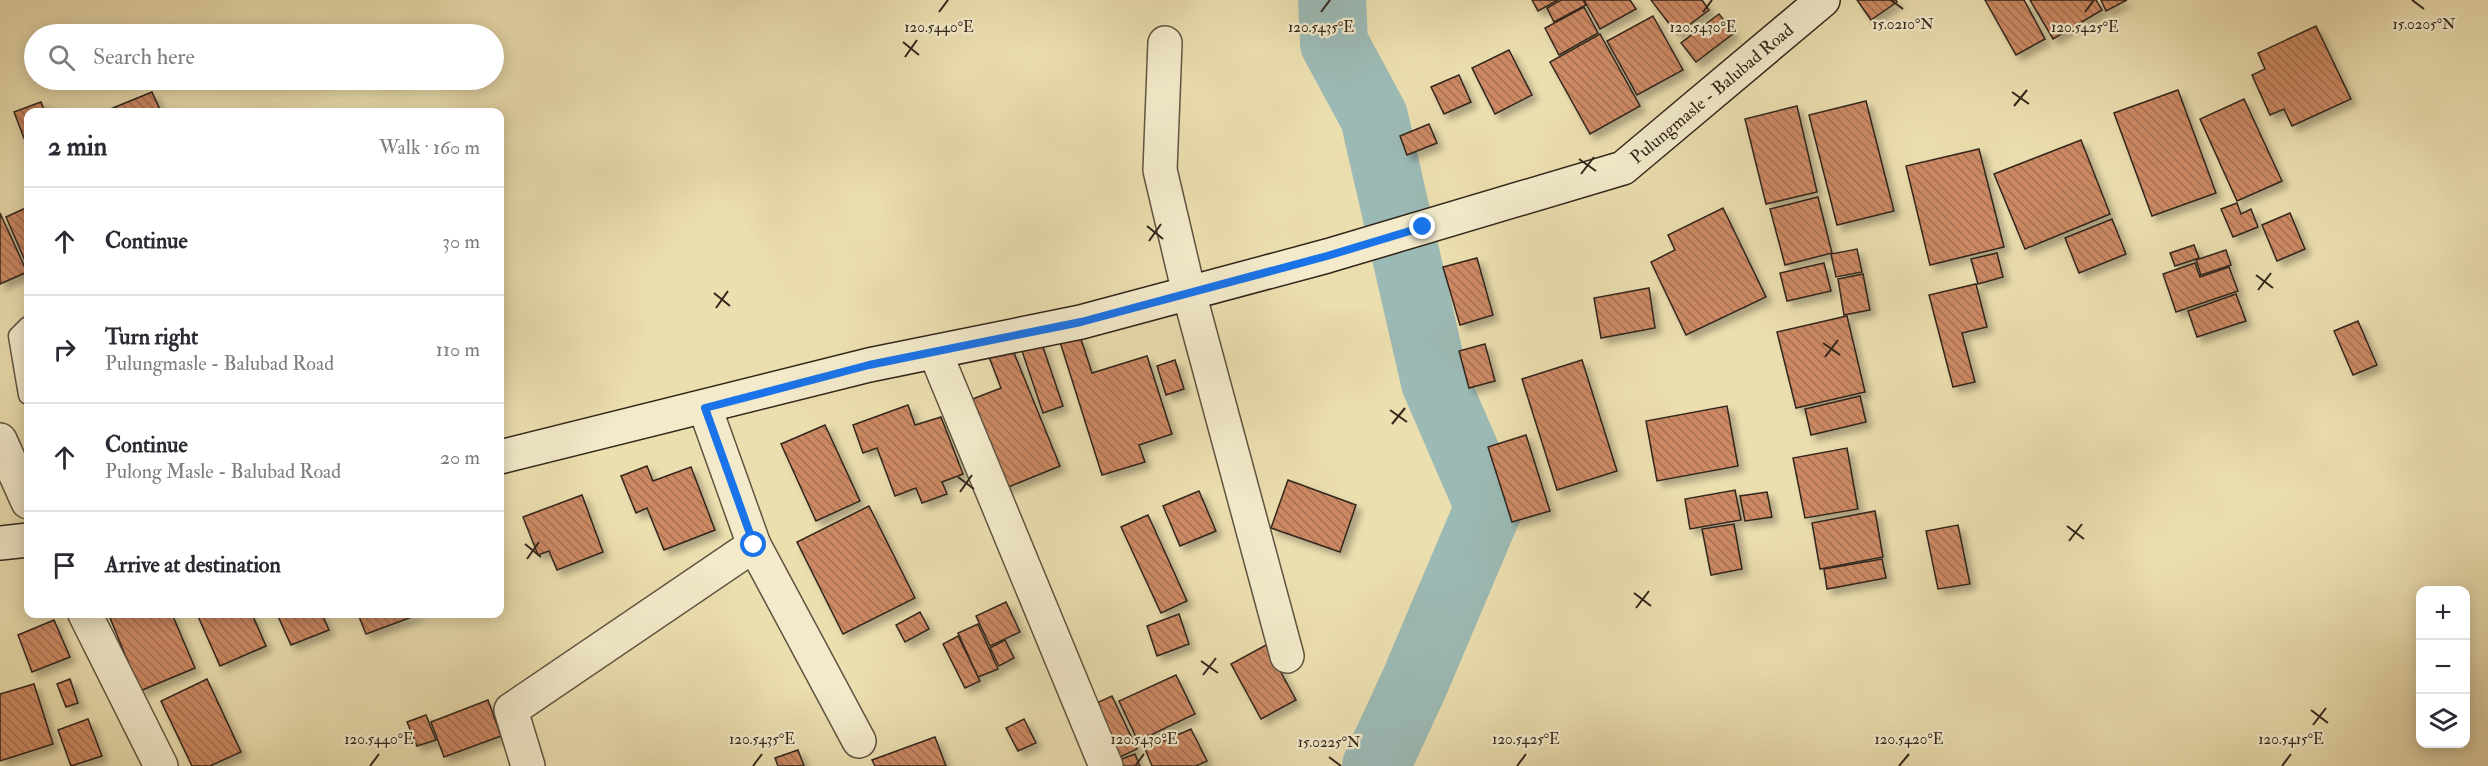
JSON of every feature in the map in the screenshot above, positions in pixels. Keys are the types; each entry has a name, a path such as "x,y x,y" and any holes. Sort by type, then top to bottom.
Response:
{"street":[{"name":"Pulungmasle - Balubad Road","path":"1190,293 1327,256 1623,168 1823,0"},
{"path":"1165,43 1160,170 1190,293 1287,656"},
{"path":"504,456 705,408 869,365 1081,322 1190,293"},
{"path":"935,352 1106,766"},
{"path":"705,408 754,545 858,741"},
{"path":"0,440 24,493"},
{"path":"0,543 24,540"},
{"path":"528,766 511,710 754,545"},
{"path":"87,618 161,766"}],"lane":[{"path":"24,330 18,336 24,371"}],"building":[{"path":"1532,0 1558,0 1538,11"},
{"path":"1561,0 1583,0 1586,5 1554,22 1547,8"},
{"path":"1584,0 1630,0 1636,9 1600,29"},
{"path":"1651,0 1702,0 1709,10 1677,34"},
{"path":"1857,0 1896,0 1897,2 1871,20"},
{"path":"1985,0 2024,0 2045,39 2016,55"},
{"path":"2030,0 2096,0 2102,10 2053,39"},
{"path":"2101,0 2127,0 2106,11"},
{"path":"1584,7 1598,33 1559,55 1545,28"},
{"path":"1719,14 1734,33 1696,62 1681,43"},
{"path":"1653,16 1683,70 1637,95 1607,41"},
{"path":"2316,26 2351,99 2292,126 2284,109 2270,115 2252,75 2265,69 2258,53"},
{"path":"1600,34 1640,106 1590,134 1550,62"},
{"path":"1509,50 1532,95 1495,114 1472,68"},
{"path":"1459,75 1471,102 1444,114 1431,87"},
{"path":"2178,90 2216,193 2152,216 2114,113"},
{"path":"152,92 159,108 113,108"},
{"path":"2244,99 2282,181 2237,201 2200,119"},
{"path":"1866,101 1894,211 1837,225 1809,115"},
{"path":"41,102 43,108 25,108"},
{"path":"1797,106 1817,192 1766,204 1745,119"},
{"path":"24,108 24,138 14,112"},
{"path":"1429,124 1437,143 1407,155 1400,136"},
{"path":"2081,140 2110,214 2025,249 1994,174"},
{"path":"1979,149 2004,247 1930,265 1906,166"},
{"path":"1818,197 1832,253 1785,265 1770,209"},
{"path":"2237,203 2241,214 2251,209 2258,227 2233,237 2221,209"},
{"path":"1723,208 1766,297 1686,335 1651,262 1675,250 1668,235"},
{"path":"24,209 24,258 6,217"},
{"path":"0,213 24,265 24,273 0,284"},
{"path":"2290,213 2305,249 2277,261 2262,225"},
{"path":"2112,219 2126,254 2079,273 2065,238"},
{"path":"2194,245 2199,258 2175,266 2170,253"},
{"path":"1857,249 1862,272 1836,277 1831,254"},
{"path":"2226,250 2231,265 2201,275 2196,260"},
{"path":"1997,253 2003,277 1978,284 1971,259"},
{"path":"1477,258 1493,315 1460,325 1443,267"},
{"path":"1824,263 1831,291 1787,301 1780,273"},
{"path":"2195,263 2200,277 2229,267 2238,291 2176,312 2163,274"},
{"path":"1863,274 1870,310 1844,315 1838,279"},
{"path":"1976,284 1987,327 1962,333 1975,382 1953,387 1929,295"},
{"path":"1649,288 1655,328 1601,338 1594,298"},
{"path":"2236,294 2246,321 2197,337 2188,311"},
{"path":"1847,316 1865,392 1796,408 1777,332"},
{"path":"2358,321 2377,365 2353,375 2334,331"},
{"path":"1080,336 1092,373 1147,356 1172,434 1139,445 1145,462 1102,475 1060,342"},
{"path":"1042,344 1063,406 1043,413 1022,351"},
{"path":"1485,344 1495,381 1469,388 1459,351"},
{"path":"1012,348 1060,466 1001,490 965,402 1001,388 989,357"},
{"path":"1175,360 1184,389 1166,395 1157,366"},
{"path":"1582,360 1617,471 1557,490 1522,379"},
{"path":"1860,396 1866,422 1811,435 1805,409"},
{"path":"908,405 915,425 941,417 963,474 942,482 947,494 922,503 916,488 895,496 877,448 863,453 853,425"},
{"path":"1727,406 1738,466 1657,481 1646,421"},
{"path":"825,425 860,501 816,521 781,444"},
{"path":"1526,435 1550,511 1512,522 1488,447"},
{"path":"1847,448 1858,509 1805,518 1793,458"},
{"path":"647,466 653,481 691,467 715,530 664,550 647,508 636,513 621,476"},
{"path":"1288,480 1356,505 1340,552 1271,528"},
{"path":"1735,490 1741,520 1690,529 1685,499"},
{"path":"1199,491 1216,531 1180,546 1163,506"},
{"path":"1767,492 1772,517 1745,521 1740,496"},
{"path":"582,495 603,552 557,570 549,551 538,555 523,517"},
{"path":"869,506 915,598 843,634 797,542"},
{"path":"1875,511 1883,557 1820,569 1812,523"},
{"path":"1148,515 1187,601 1161,613 1121,527"},
{"path":"1734,524 1742,569 1711,575 1702,529"},
{"path":"1958,525 1970,584 1938,589 1926,531"},
{"path":"1882,559 1886,578 1827,589 1824,569"},
{"path":"1006,602 1020,632 990,646 976,616"},
{"path":"920,612 929,629 905,642 896,625"},
{"path":"1179,614 1189,644 1157,656 1147,626"},
{"path":"110,618 174,618 195,668 140,691"},
{"path":"199,618 254,618 266,646 220,666"},
{"path":"279,618 324,618 329,630 291,645"},
{"path":"360,618 409,618 366,634"},
{"path":"54,620 70,657 32,672 18,635"},
{"path":"978,624 998,669 978,677 958,633"},
{"path":"958,636 980,681 965,688 943,644"},
{"path":"1005,640 1014,658 999,666 990,648"},
{"path":"1266,645 1296,700 1261,719 1231,664"},
{"path":"1176,675 1195,714 1138,741 1119,701"},
{"path":"70,679 78,703 66,707 57,684"},
{"path":"207,679 241,752 210,766 192,766 161,701"},
{"path":"34,684 53,744 0,761 0,694"},
{"path":"1112,696 1137,749 1116,759 1090,706"},
{"path":"488,700 501,736 444,757 431,722"},
{"path":"426,715 436,740 417,746 407,722"},
{"path":"88,719 102,756 71,766 58,730"},
{"path":"1024,719 1036,743 1018,751 1006,728"},
{"path":"1191,729 1207,761 1196,766 1152,766 1145,749"},
{"path":"935,737 946,766 875,766 872,760"},
{"path":"798,750 804,766 778,766 775,758"},
{"path":"1135,754 1140,766 1116,766 1114,762"}],"waterway":[{"path":"1332,0 1334,43 1374,117 1435,382 1489,507 1414,684 1376,766"}],"route":[{"path":"754,545 705,408 869,365 1081,322 1327,256 1423,227"}]}
